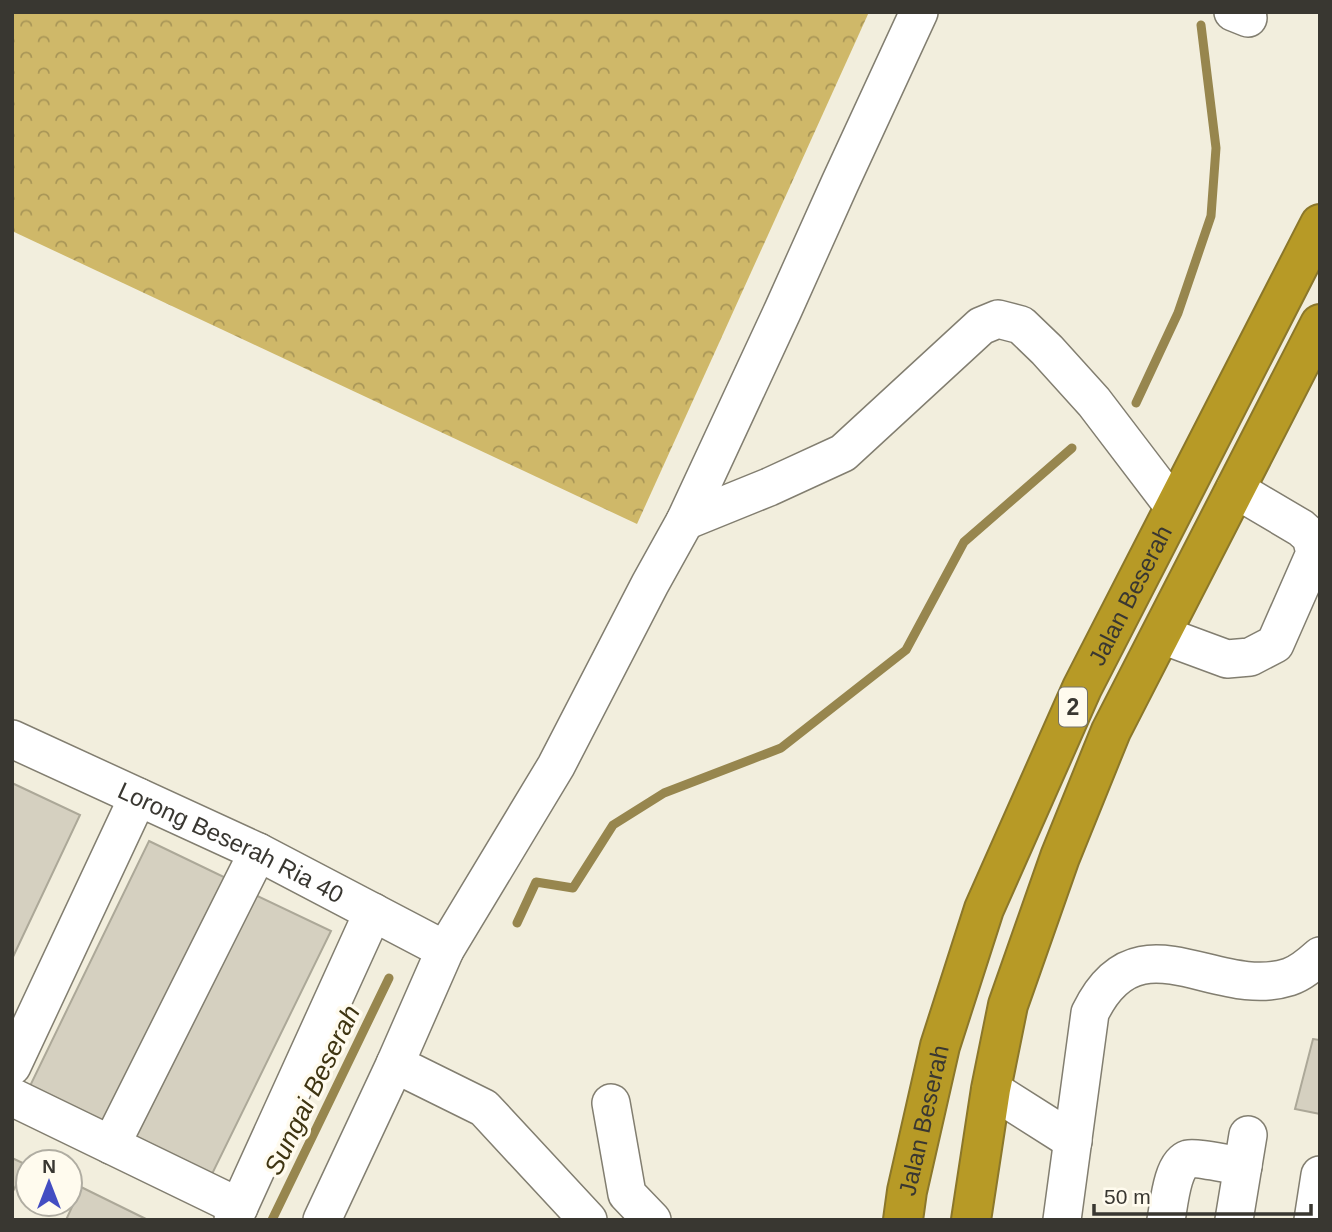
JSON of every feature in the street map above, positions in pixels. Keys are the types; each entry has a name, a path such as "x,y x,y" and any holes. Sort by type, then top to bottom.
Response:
{"highway":[{"name":"Jalan Beserah","path":"903,1220 907,1191 940,1046 984,909 1082,688 1320,224"},
{"name":"Jalan Beserah","path":"971,1220 991,1089 1009,1005 1060,857 1111,731 1320,324"}],"street":[{"path":"322,1220 396,1064 446,950 556,766 685,521 919,12"},
{"path":"685,521 843,453 981,326 998,319 1021,326 1047,350 1094,402 1174,507"},
{"path":"1161,635 1227,659 1250,657 1275,644 1315,552 1311,537 1301,528 1235,489"},
{"name":"Lorong Beserah Ria 40","path":"12,739 258,852 446,950"},
{"path":"12,1066 138,797"},
{"path":"111,1145 258,852"},
{"path":"12,1097 111,1145 236,1213 373,912"},
{"path":"1062,1220 1090,1013 1106,986 1130,968 1149,965 1165,965 1239,979 1273,980 1289,977 1305,969 1320,956"},
{"path":"396,1064 484,1108 588,1220"},
{"path":"991,1089 1073,1141"},
{"path":"611,1104 627,1194 652,1220"},
{"path":"1166,1220 1175,1172 1180,1163 1189,1158 1245,1150 1234,1220"},
{"path":"1313,1220 1320,1175"}],"green space":[{"path":"12,12 869,12 637,524 12,231"}],"building":[{"path":"12,783 80,815 12,959"},
{"path":"149,841 228,879 108,1126 29,1088"},
{"path":"253,894 331,931 212,1174 134,1137"},
{"path":"1313,1039 1320,1040 1320,1114 1295,1109"},
{"path":"12,1158 14,1189 12,1193"},
{"path":"84,1188 148,1220 66,1220 84,1218"}],"waterway":[{"name":"Sungai Beserah","path":"1136,403 1178,313 1211,216 1216,148 1201,25"},
{"name":"Sungai Beserah","path":"517,923 536,882 573,888 613,825 664,793 781,748 906,650 964,542 1072,448"},
{"name":"Sungai Beserah","path":"272,1220 389,978"}]}
